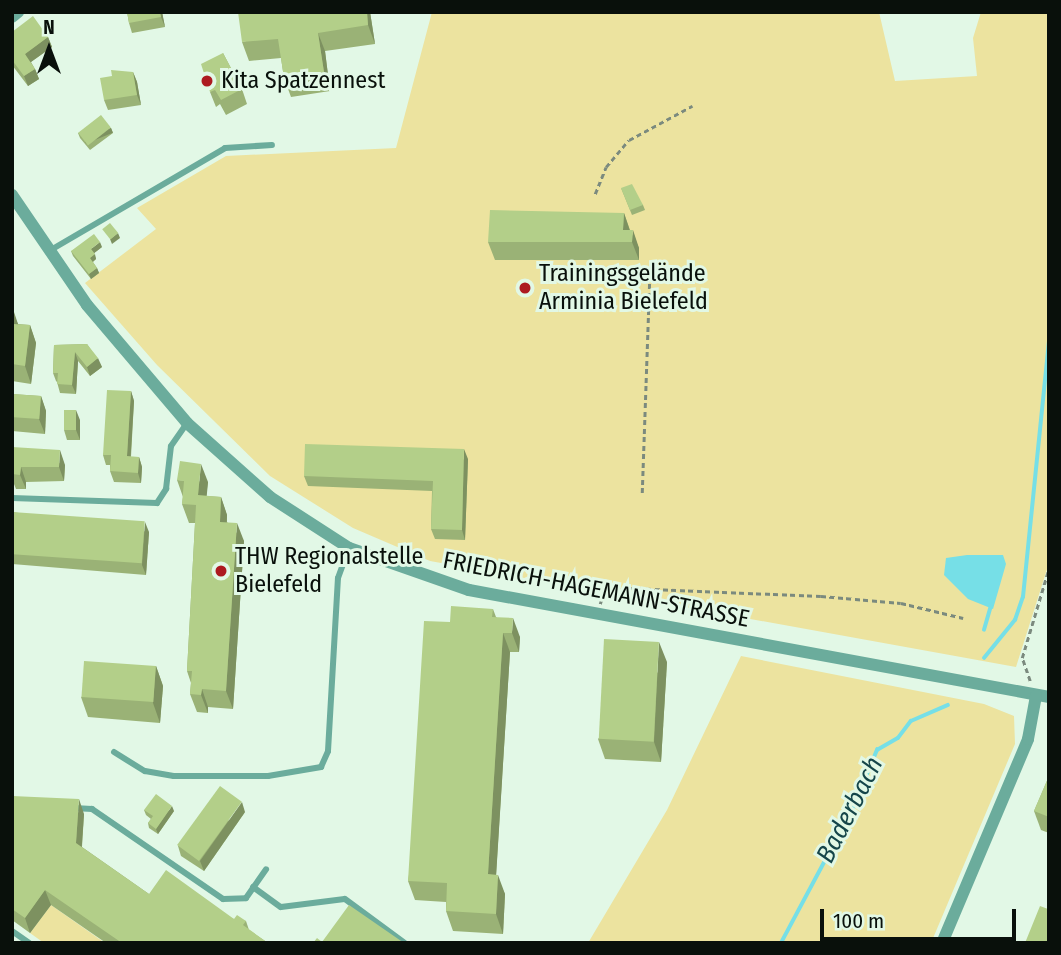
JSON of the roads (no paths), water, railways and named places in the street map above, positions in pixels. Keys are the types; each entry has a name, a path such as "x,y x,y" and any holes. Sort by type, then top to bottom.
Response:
{"street":[{"path":"12,17 19,12"},
{"name":"FRIEDRICH-HAGEMANN-STRASSE","path":"12,195 49,251 125,354 187,423 270,497 349,548 469,590 1043,696"},
{"path":"942,943 1028,739 1043,696"}],"lane":[{"path":"49,251 225,148 271,145"},
{"path":"12,498 157,503 166,489 171,446 187,423"},
{"path":"114,752 145,771 173,776 268,776 321,767 328,751 338,578 349,548"},
{"path":"65,807 92,809 223,899 246,898 266,869"},
{"path":"253,887 281,907 345,899 405,943"},
{"path":"12,931 29,943"}],"water":[{"path":"1003,555 1006,564 993,609 968,599 944,575 946,558"}],"waterway":[{"name":"Baderbach","path":"984,658 1015,620 1023,597 1049,341"},
{"name":"Baderbach","path":"984,630 991,605"},
{"name":"Baderbach","path":"781,943 854,806 877,750 898,738 911,721 948,705"}],"place":[{"name":"Kita Spatzennest","path":"207,81"},
{"name":"Trainingsgelände Arminia Bielefeld","path":"525,288"},
{"name":"THW Regionalstelle Bielefeld","path":"221,571"}]}
